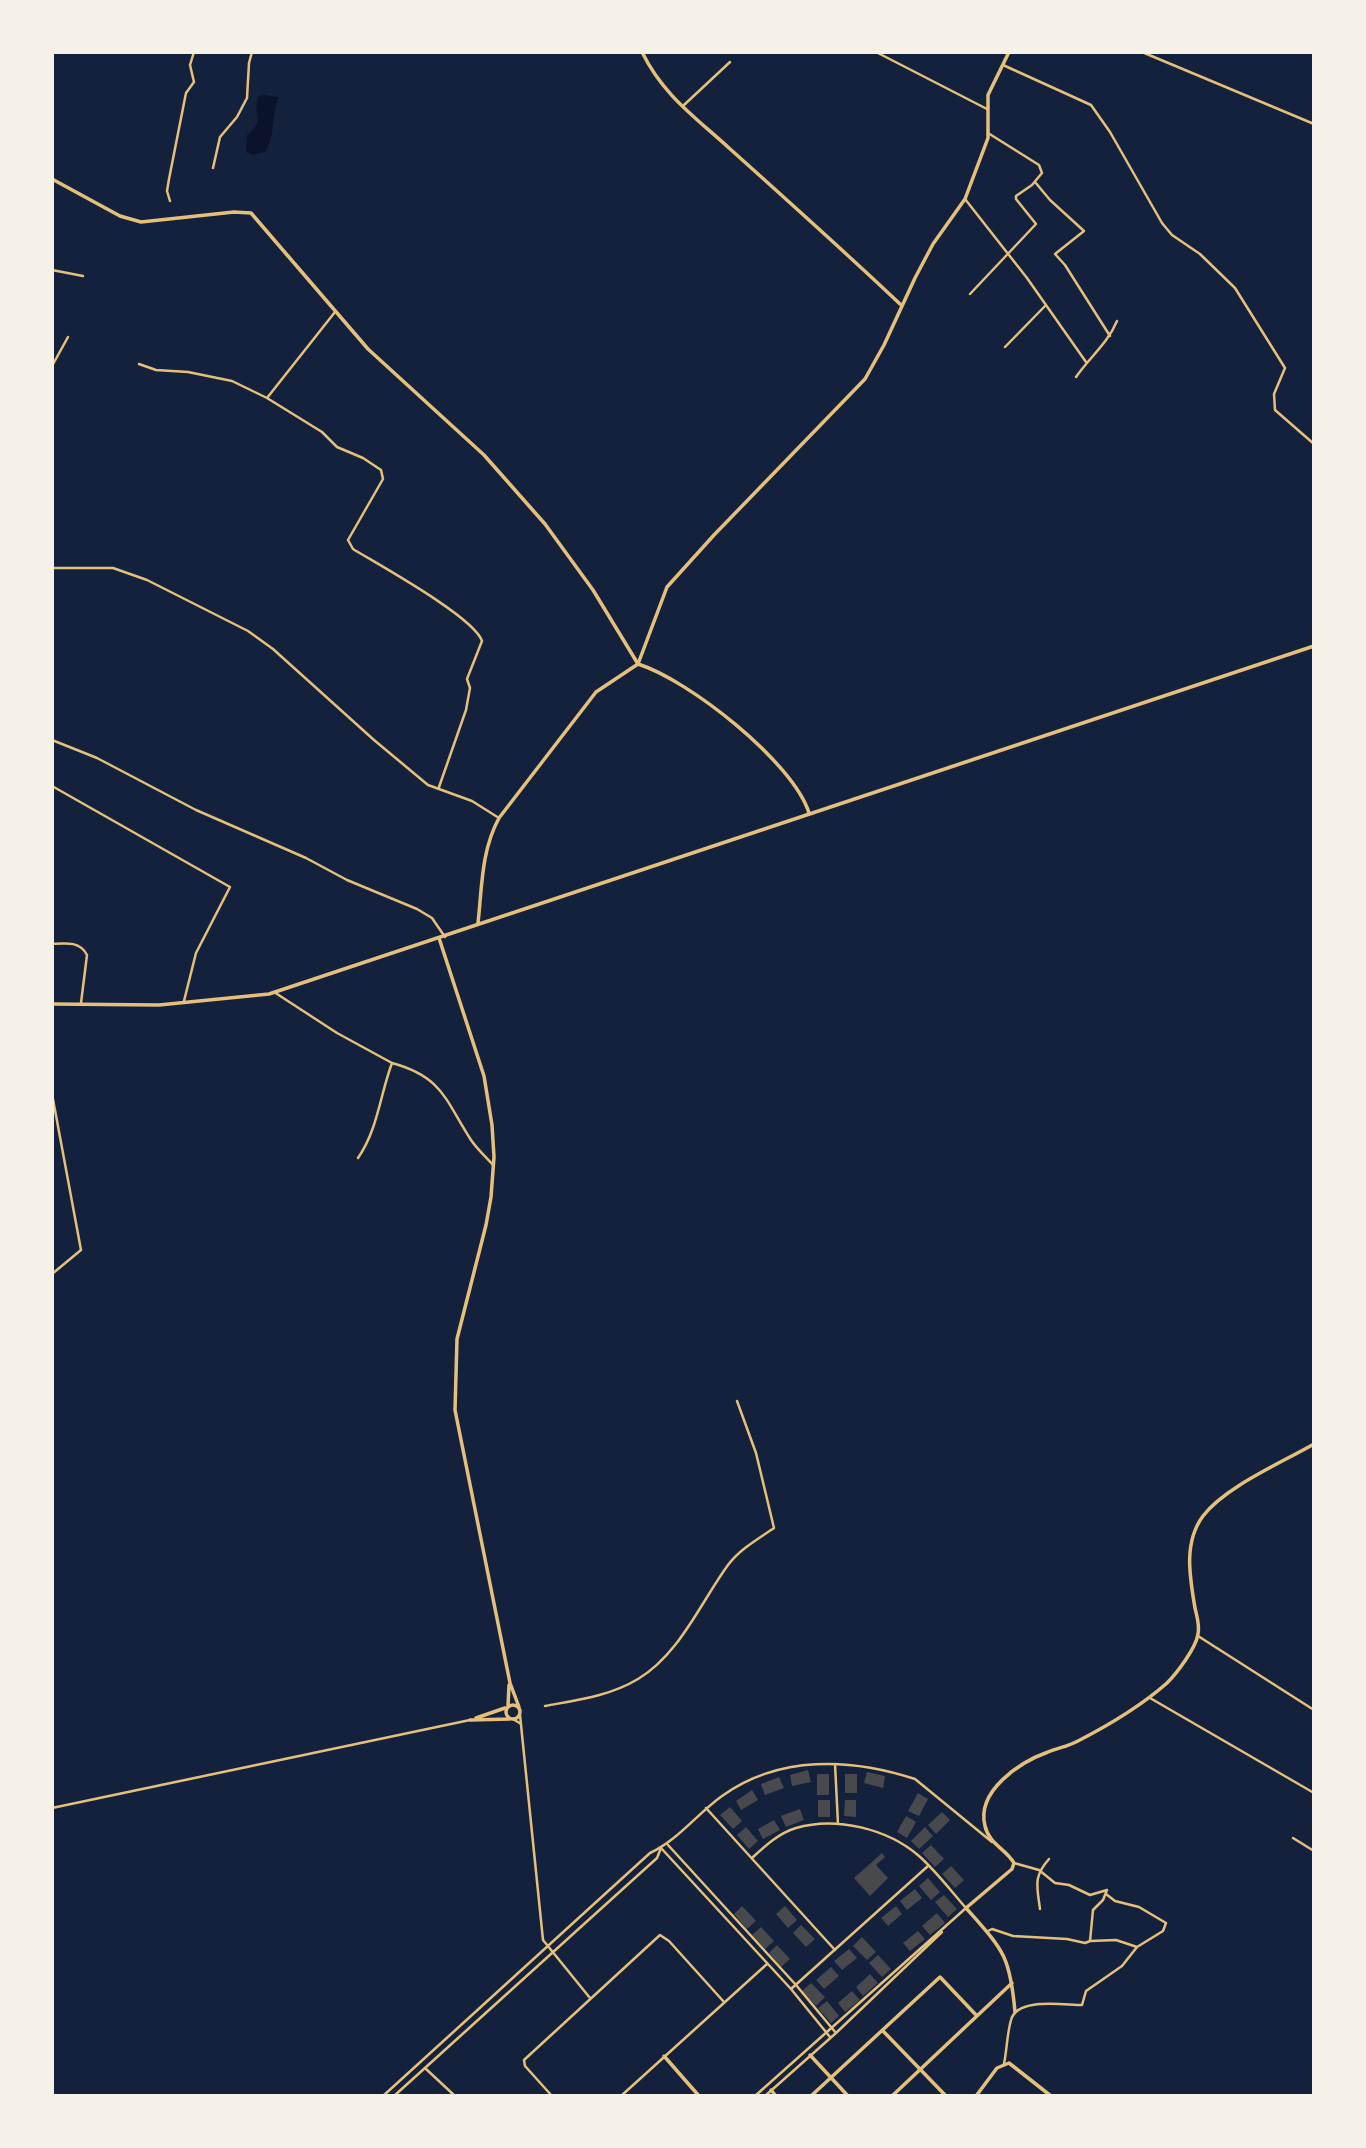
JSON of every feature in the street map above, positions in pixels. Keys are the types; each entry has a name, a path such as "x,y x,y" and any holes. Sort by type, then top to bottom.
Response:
{"street":[{"path":"170,201 167,191 186,93 194,82 190,65 194,52"},
{"path":"213,168 220,137 237,117 247,97 252,52"},
{"path":"876,52 987,109"},
{"path":"478,923 483,867 499,818 596,692 638,664 667,587 865,379 933,244 965,199 981,161 988,133 988,95 1009,52"},
{"path":"1142,52 1314,124"},
{"path":"643,53 649,66 682,107 901,305"},
{"path":"682,107 730,62"},
{"path":"1003,65 1091,105 1110,132 1162,223 1172,235 1200,254 1239,294 1285,368 1274,394 1275,410 1314,444"},
{"path":"970,294 1036,224 1016,200 1016,196 1035,182 1042,173 1039,165 988,133"},
{"path":"52,178 120,216 141,222 234,212 251,213 393,375 484,455 545,524 599,599 638,664 654,669 675,681 752,738 794,784 805,800 809,813"},
{"path":"1035,182 1084,232 1055,254 1111,336"},
{"path":"965,199 1008,253 1086,362"},
{"path":"52,270 83,276"},
{"path":"1005,346 1045,306"},
{"path":"267,398 335,312"},
{"path":"1076,377 1086,362 1111,336 1117,321"},
{"path":"52,366 68,337"},
{"path":"139,364 156,370 188,372 232,381 267,398 322,432 337,446 363,457 381,470 383,479 348,540 353,549 413,584 479,633 482,641 467,679 470,688 466,710 439,787"},
{"path":"52,568 113,568 147,580 248,631 273,649 282,660 428,785 472,801 499,818"},
{"path":"52,1004 159,1005 265,995 1314,646"},
{"path":"52,740 97,758 196,810 306,858 347,880 417,909 432,918 442,937 484,1076 492,1125 493,1165 486,1225 457,1339 455,1410 510,1683 519,1707 538,1913 546,1947 590,1998"},
{"path":"52,786 230,887 196,953 184,1001"},
{"path":"52,944 70,943 84,949 87,955 80,1003"},
{"path":"274,992 337,1033 392,1063 412,1068 435,1084 443,1092 472,1142 493,1165"},
{"path":"358,1158 374,1130 382,1088 392,1063"},
{"path":"52,1094 81,1250 52,1274"},
{"path":"545,1706 604,1694 640,1678 654,1668 672,1650 729,1563 746,1547 774,1528 756,1453 737,1401"},
{"path":"992,1842 985,1829 985,1809 987,1800 1003,1780 1033,1759 1079,1741 1150,1698 1179,1669 1198,1636 1188,1561 1191,1543 1201,1518 1221,1497 1314,1444"},
{"path":"1198,1636 1314,1710"},
{"path":"510,1683 505,1714 521,1724"},
{"path":"1150,1698 1314,1793"},
{"path":"52,1808 470,1720 514,1704 519,1707"},
{"path":"470,1720 512,1719 520,1715"},
{"path":"835,1763 838,1824"},
{"path":"383,2095 650,1853 667,1844 706,1808 724,1794 751,1780 795,1766 858,1764 915,1779 1014,1863 1039,1870 1055,1883 1069,1885 1090,1895 1107,1891 1106,1894 1115,1901 1139,1907 1166,1923 1163,1931 1137,1947 1122,1966 1086,1991 1082,2005 1026,2005 1015,2011"},
{"path":"706,1808 835,1950"},
{"path":"752,1858 777,1837 797,1827 838,1824 891,1837 918,1856 988,1931 1006,1957 1015,2011 1004,2064"},
{"path":"1293,1838 1314,1852"},
{"path":"667,1844 796,1985 836,2033"},
{"path":"394,2095 657,1858 660,1848"},
{"path":"660,1848 791,1989 830,2037"},
{"path":"1041,1909 1037,1878 1039,1870 1049,1859"},
{"path":"755,2095 1012,1869 1014,1863"},
{"path":"791,1989 928,1867"},
{"path":"1090,1941 1093,1910 1106,1894"},
{"path":"765,2095 836,2033 966,1908"},
{"path":"988,1931 992,1929 1013,1936 1067,1939 1085,1943 1116,1940 1137,1947"},
{"path":"552,2095 526,2066 524,2060 660,1936 669,1941 724,2002"},
{"path":"621,2095 767,1964"},
{"path":"811,2095 940,1978 977,2016"},
{"path":"891,2095 1012,1983"},
{"path":"883,2031 946,2095"},
{"path":"810,2055 848,2095"},
{"path":"664,2056 699,2095"},
{"path":"976,2095 997,2068 1004,2064 1014,2067 1051,2095"},
{"path":"425,2068 455,2095"},
{"path":"771,2090 776,2095"}],"water":[{"path":"258,97 279,97 265,152 252,155 246,152 247,135 258,121"}],"building":[{"path":"808,1770 811,1782 792,1786 790,1775"},
{"path":"867,1772 885,1776 883,1788 864,1783"},
{"path":"817,1774 829,1774 829,1795 817,1795"},
{"path":"845,1774 857,1774 857,1793 845,1793"},
{"path":"779,1777 784,1788 765,1795 761,1784"},
{"path":"752,1790 758,1800 741,1810 736,1801"},
{"path":"918,1793 928,1799 919,1816 908,1811"},
{"path":"818,1800 830,1800 830,1817 818,1817"},
{"path":"845,1800 856,1800 856,1817 844,1816"},
{"path":"730,1807 742,1821 733,1829 720,1815"},
{"path":"800,1809 804,1820 786,1827 781,1816"},
{"path":"942,1812 950,1820 936,1834 928,1825"},
{"path":"906,1816 916,1822 907,1838 897,1832"},
{"path":"774,1820 780,1830 763,1839 758,1829"},
{"path":"746,1827 758,1841 749,1849 737,1835"},
{"path":"925,1827 933,1836 919,1849 911,1841"},
{"path":"931,1845 944,1859 935,1867 922,1853"},
{"path":"882,1853 885,1857 876,1865 888,1878 870,1896 854,1878"},
{"path":"951,1866 964,1880 955,1888 942,1874"},
{"path":"928,1878 940,1892 931,1900 919,1886"},
{"path":"915,1889 922,1898 907,1910 900,1901"},
{"path":"944,1895 957,1909 948,1917 935,1902"},
{"path":"742,1906 756,1921 747,1929 734,1914"},
{"path":"785,1906 797,1920 788,1928 776,1914"},
{"path":"896,1906 902,1914 888,1926 881,1918"},
{"path":"937,1913 945,1923 930,1935 922,1926"},
{"path":"801,1925 815,1939 806,1947 793,1933"},
{"path":"761,1927 774,1941 765,1949 752,1935"},
{"path":"918,1931 925,1939 910,1951 903,1943"},
{"path":"862,1937 876,1952 867,1960 853,1946"},
{"path":"777,1945 790,1959 781,1967 769,1953"},
{"path":"849,1949 857,1958 842,1970 834,1961"},
{"path":"878,1955 891,1969 882,1977 869,1963"},
{"path":"831,1967 839,1976 824,1989 816,1980"},
{"path":"870,1974 878,1983 863,1996 856,1987"},
{"path":"811,1983 825,1997 816,2006 802,1991"},
{"path":"852,1991 860,2000 845,2012 838,2003"},
{"path":"827,2001 839,2016 831,2023 818,2008"}]}
